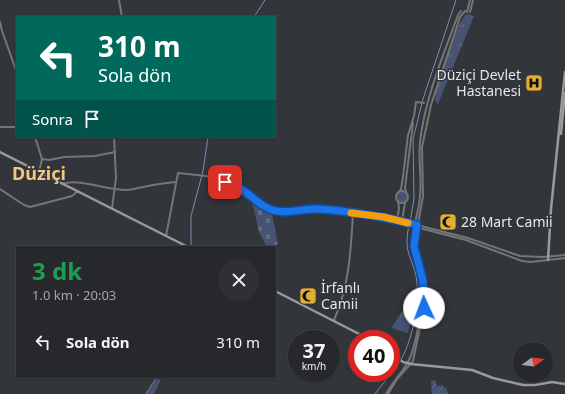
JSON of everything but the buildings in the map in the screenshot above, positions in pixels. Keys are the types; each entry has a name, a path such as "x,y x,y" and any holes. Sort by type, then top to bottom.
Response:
{"main road":[{"path":"549,258 551,209 565,72"},
{"path":"558,148 562,128 565,93"},
{"path":"0,152 186,246"},
{"path":"276,291 352,330"},
{"path":"400,359 409,363 472,370 493,378 523,384 535,385 552,382 565,384"}],"street":[{"path":"119,0 122,16"},
{"path":"468,12 470,0"},
{"path":"416,226 423,196 422,147 434,93 460,17 468,12 473,0"},
{"path":"387,394 409,363 416,350 425,302 422,274 414,250 420,198 420,143 428,104 442,60 458,15 461,11"},
{"path":"0,22 16,70"},
{"path":"403,222 403,205 408,198 405,188 415,104 416,102 424,103"},
{"path":"397,220 399,208 396,197 403,177 408,135 412,122"},
{"path":"0,127 16,127"},
{"path":"35,138 42,158 39,172"},
{"path":"112,208 116,178 114,138"},
{"path":"42,158 49,160 64,157 96,156 115,152"},
{"path":"166,236 175,182 178,173 205,176 240,188 262,205 272,210 285,212 315,209 353,213 403,222"},
{"path":"62,184 69,182 80,183 114,190 128,190 175,182"},
{"path":"0,189 24,205 30,207 72,196 78,191"},
{"path":"399,192 406,192"},
{"path":"398,201 401,203 405,202"},
{"path":"353,213 397,220 411,225 468,238 520,256 565,258"},
{"path":"334,320 339,309 348,273 353,213"},
{"path":"549,258 565,255"}],"green space":[{"path":"467,14 474,16 438,104 435,100 435,96 445,63 458,26"},
{"path":"402,192 407,197 402,202 397,197"},
{"path":"253,202 272,214 278,244 266,246 259,232"},
{"path":"414,294 408,333 391,328"},
{"path":"157,378 162,378 154,394 147,394"},
{"path":"435,380 437,386 443,385 443,387 446,388 448,394 432,394 431,381"}],"waterway":[{"path":"255,16 265,0"},
{"path":"410,222 414,199 413,139 423,99 456,0"},
{"path":"191,246 191,216 203,171 208,138"},
{"path":"375,394 398,365 403,356 414,322 417,286 416,276 407,245 409,225"},
{"path":"146,394 156,378"}],"slow traffic":[{"path":"351,213 384,217 408,223"}],"place":[{"name":"Düziçi Devlet Hastanesi","path":"534,83"},
{"name":"28 Mart Camii","path":"448,222"},
{"name":"İrfanlı Camii","path":"308,296"}],"district":[{"name":"Düziçi","path":"39,174"}],"route":[{"path":"225,182 240,188 262,205 272,210 285,212 315,209 332,210 384,217 417,225 414,246 423,281 425,302 424,308"}]}
